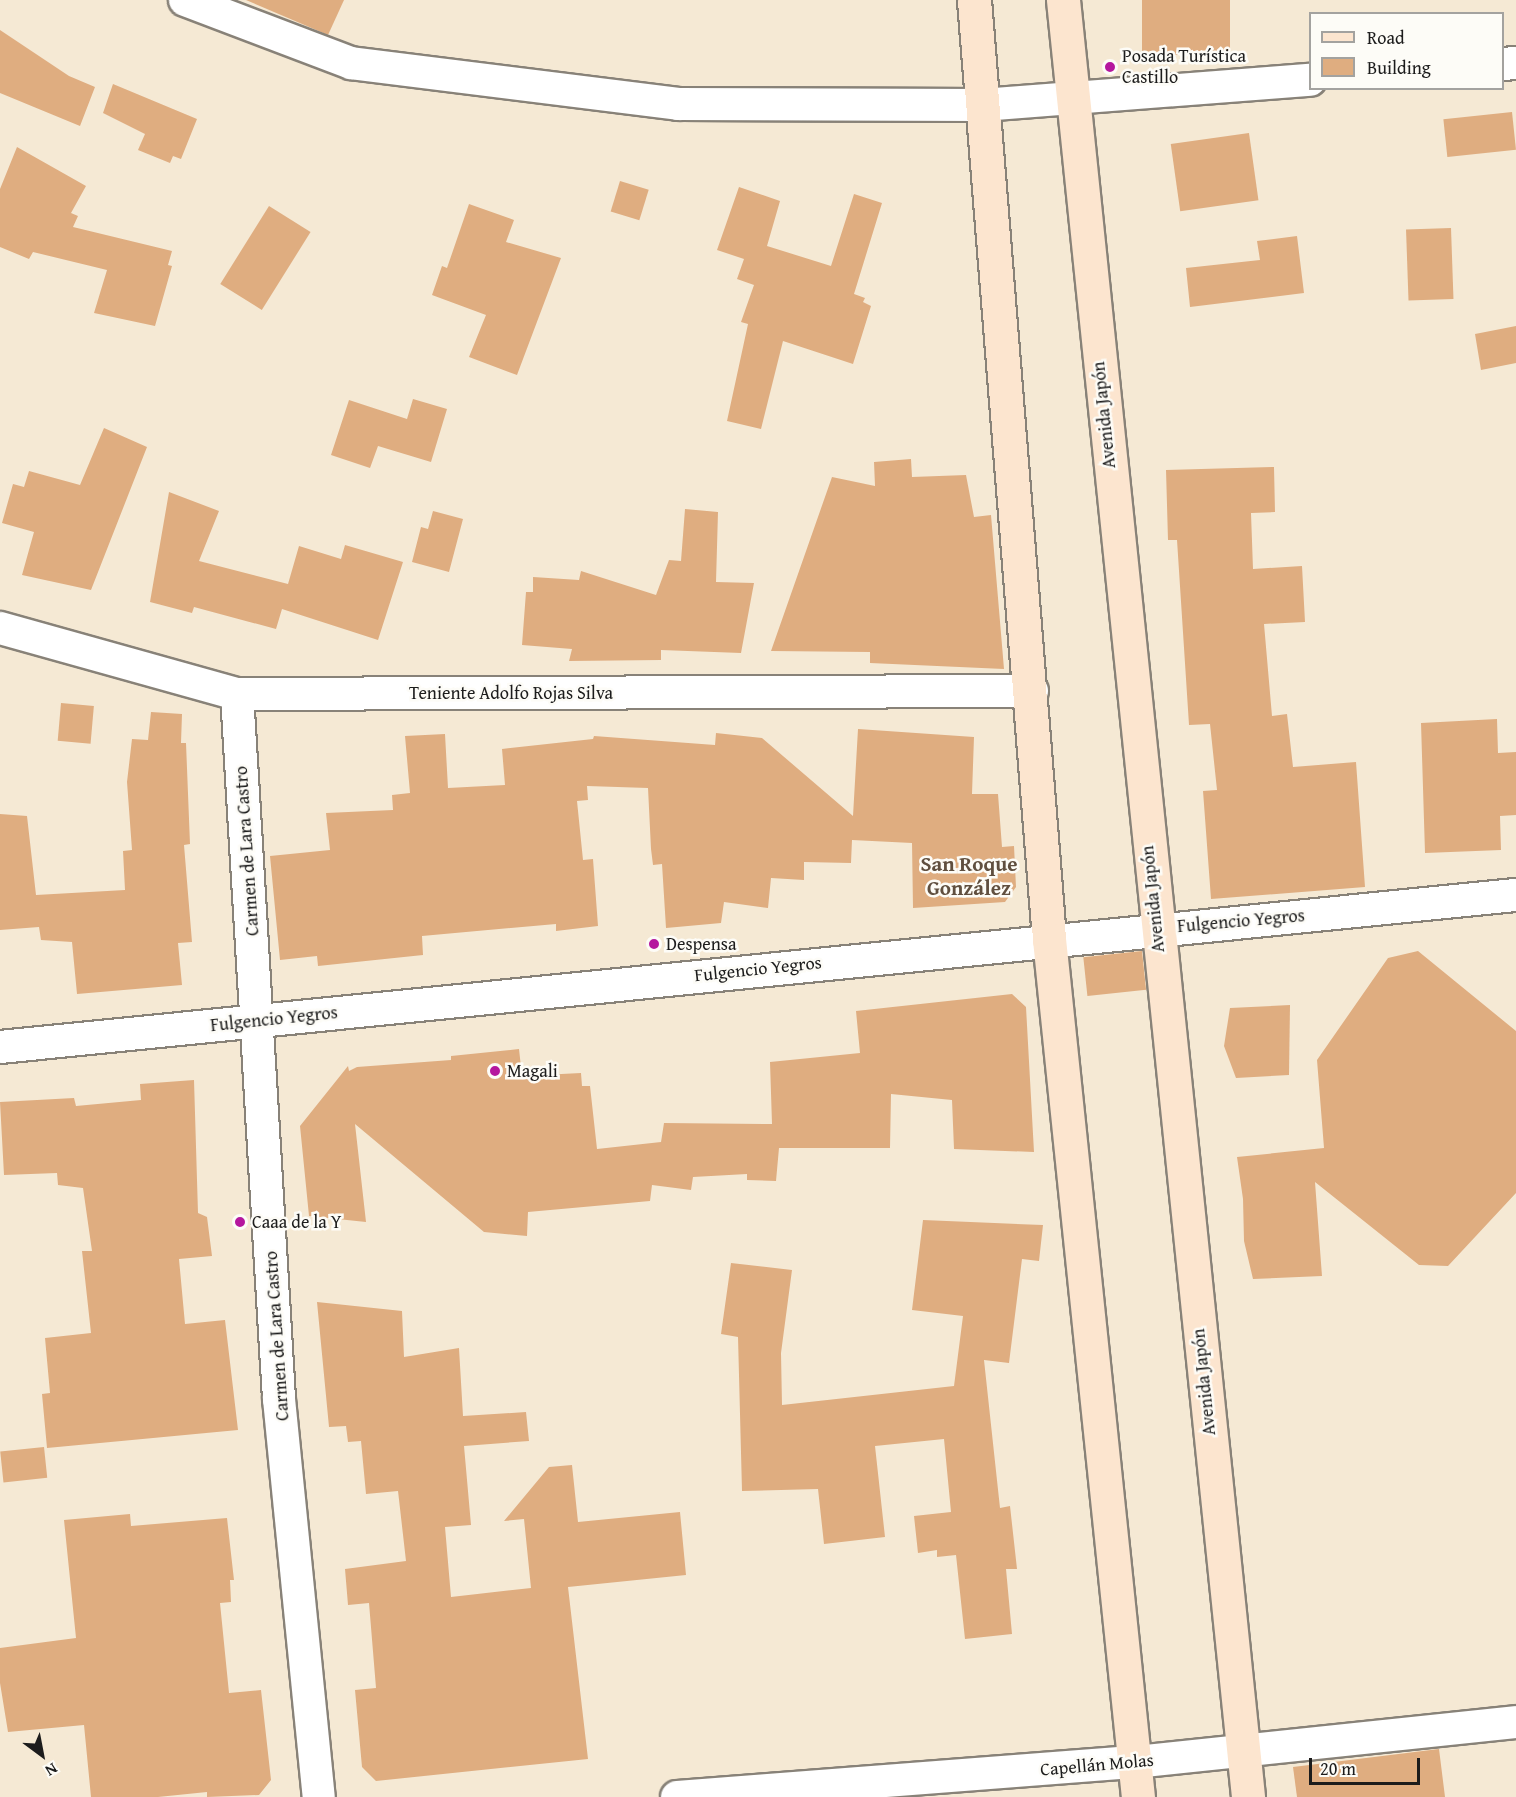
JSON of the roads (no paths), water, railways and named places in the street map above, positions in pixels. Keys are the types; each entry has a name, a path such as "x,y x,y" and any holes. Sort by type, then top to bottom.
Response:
{"main road":[{"path":"974,0 1032,691 1049,939 1138,1797"},
{"name":"Avenida Japón","path":"1063,0 1071,100 1156,928 1248,1797"}],"street":[{"path":"185,0 351,63 678,104 982,105 1309,80"},
{"name":"Teniente Adolfo Rojas Silva","path":"0,628 237,694 1032,691"},
{"name":"Carmen de Lara Castro","path":"237,694 279,1399 319,1797"},
{"name":"Fulgencio Yegros","path":"0,1047 1156,928 1516,895"},
{"name":"Capellán Molas","path":"677,1797 1136,1762 1516,1722"}],"place":[{"name":"Posada Turística Castillo","path":"1110,67"},
{"name":"Despensa","path":"654,944"},
{"name":"Magali","path":"495,1071"},
{"name":"Caaa de la Y","path":"240,1222"}],"district":[{"name":"San Roque González","path":"969,876"}]}
